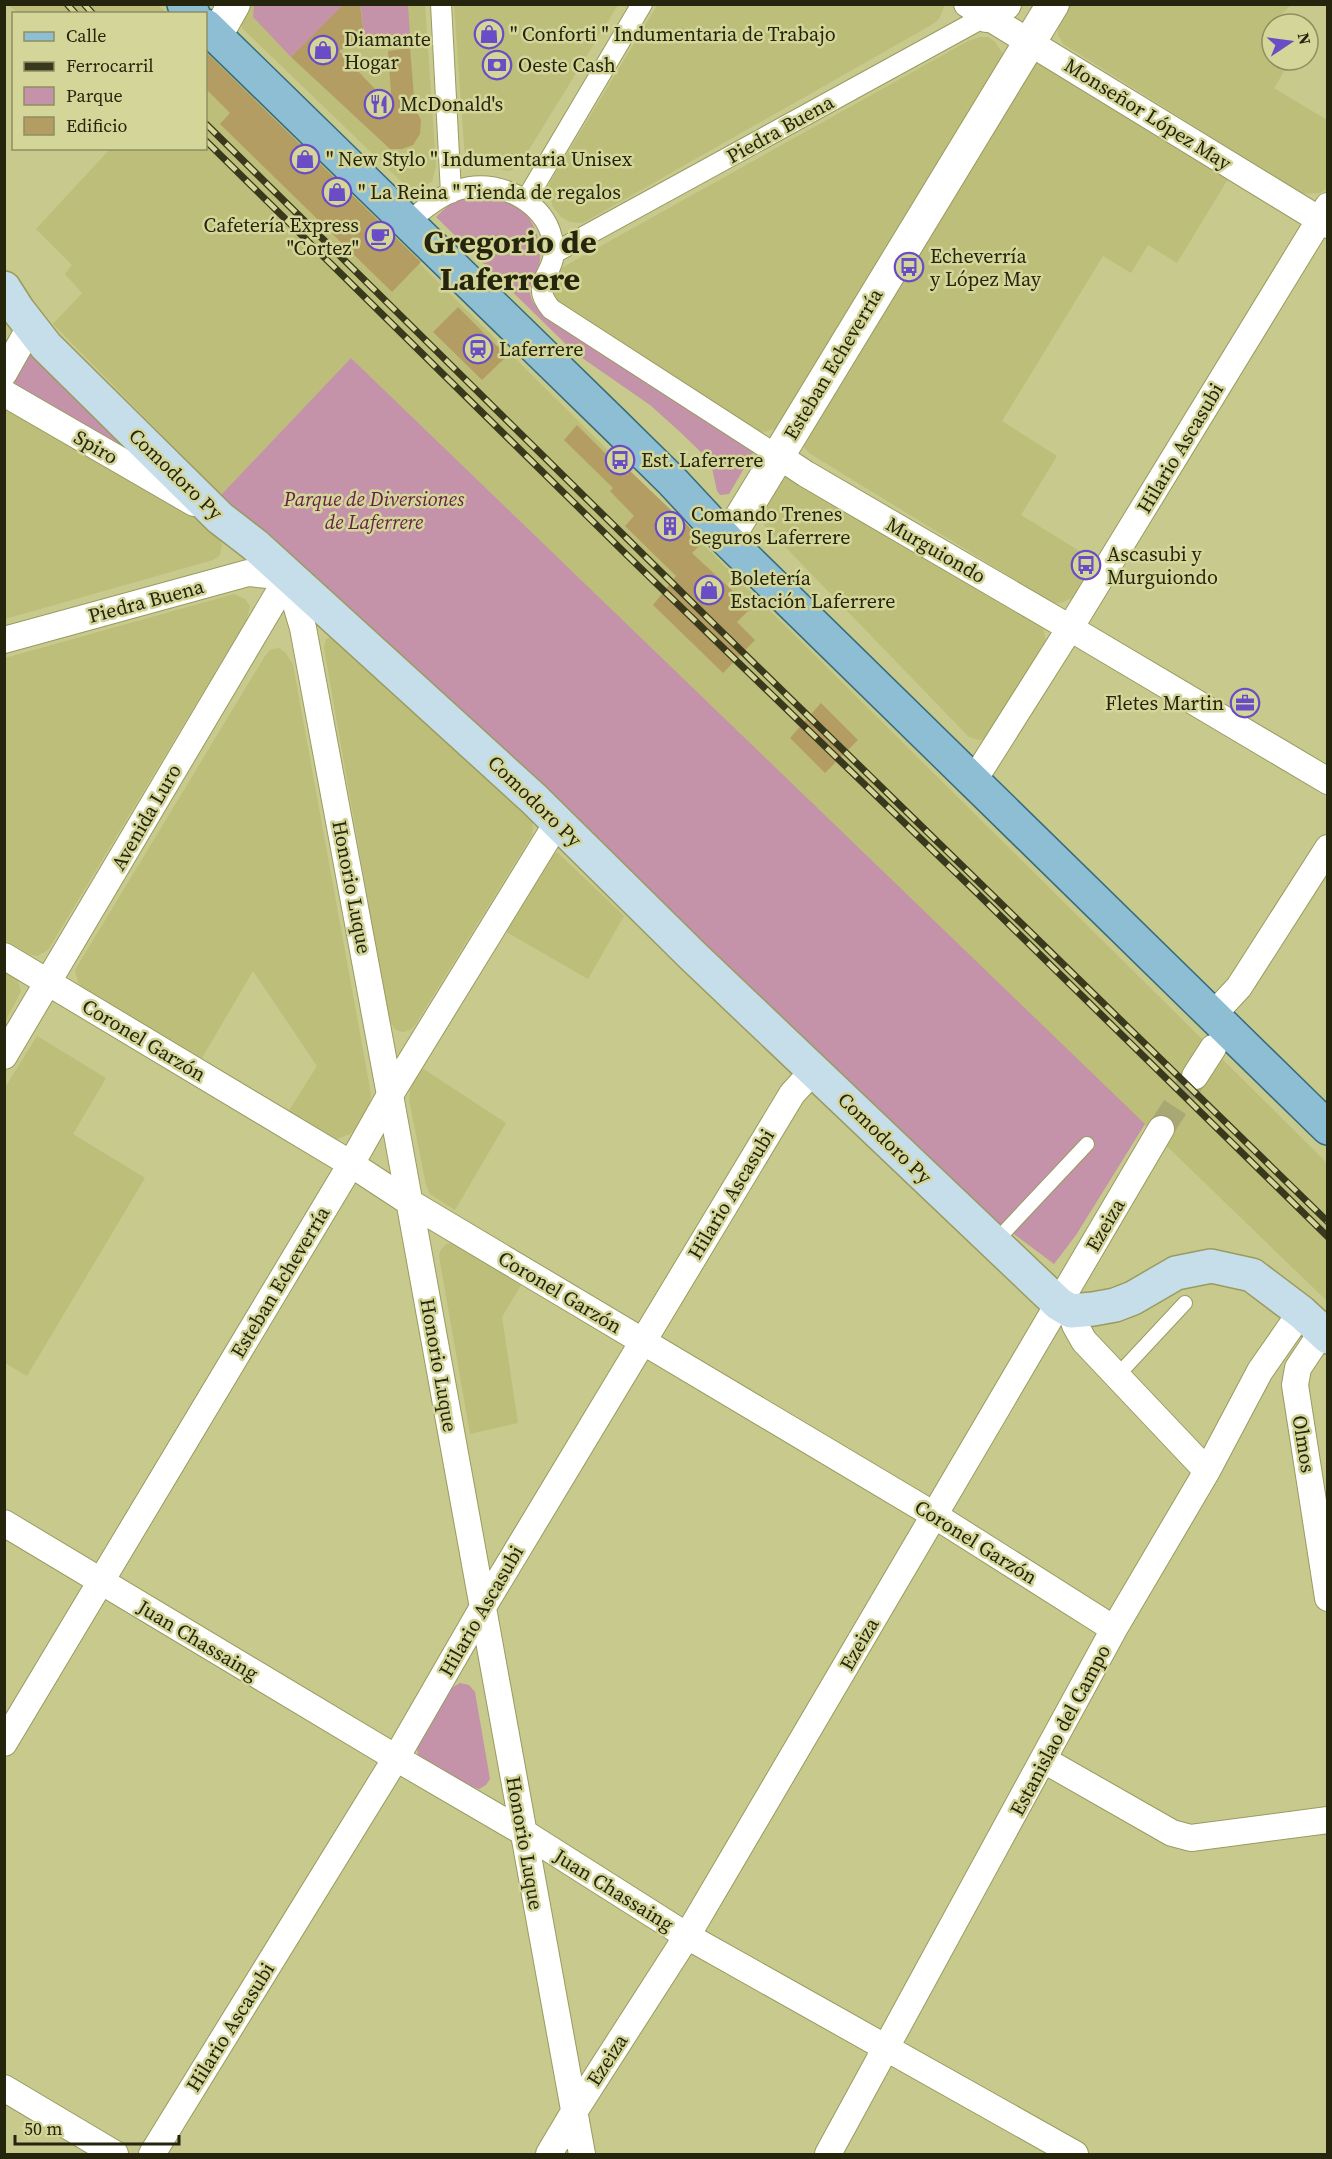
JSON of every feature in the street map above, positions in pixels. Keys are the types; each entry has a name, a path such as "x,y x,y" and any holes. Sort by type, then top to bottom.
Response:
{"main road":[{"path":"207,27 667,476 727,540 974,780 1212,1032 1328,1128"},
{"name":"Comodoro Py","path":"4,288 30,327 46,346 219,518 255,545 288,577 340,621 557,823 813,1071 994,1243 1065,1307"},
{"path":"1065,1307 1093,1309 1115,1305 1133,1298 1176,1273 1211,1266 1252,1275 1317,1327"}],"street":[{"path":"207,24 234,4"},
{"path":"441,4 451,193"},
{"path":"526,200 642,4"},
{"name":"Esteban Echeverría","path":"727,540 1053,4"},
{"name":"Monseñor López May","path":"986,8 1030,41 1325,217"},
{"name":"Piedra Buena","path":"554,253 986,8"},
{"path":"408,223 426,206 451,193 484,185 505,190 526,200 542,214 550,232 554,253"},
{"name":"Hilario Ascasubi","path":"974,780 1325,217"},
{"name":"Murguiondo","path":"554,253 542,281 544,301 551,309 806,474 1328,781"},
{"path":"4,372 30,327"},
{"name":"Spiro","path":"4,393 219,518"},
{"name":"Piedra Buena","path":"4,640 248,573 288,577"},
{"name":"Avenida Luro","path":"4,1056 288,577"},
{"name":"Honorio Luque","path":"288,577 303,628 582,2154"},
{"name":"Esteban Echeverría","path":"4,1743 351,1164 390,1095 557,823"},
{"path":"1195,1076 1212,1032 1328,848"},
{"path":"1246,992 1328,865"},
{"name":"Coronel Garzón","path":"4,956 351,1164 409,1202 934,1515 1114,1629"},
{"name":"Hilario Ascasubi","path":"152,2154 396,1758 483,1607 792,1094 813,1071"},
{"name":"Ezeiza","path":"549,2154 687,1936 934,1515 1065,1307 1161,1129"},
{"name":"Comodoro Py","path":"1065,1307 1084,1341 1207,1471"},
{"name":"Estanislao del Campo","path":"828,2154 1114,1629 1207,1471 1260,1371 1317,1327"},
{"name":"Olmos","path":"1317,1327 1298,1368 1295,1385 1328,1598"},
{"name":"Juan Chassaing","path":"4,1523 523,1832 687,1936 1075,2154"},
{"path":"1044,1760 1173,1833 1191,1838 1328,1820"},
{"path":"4,2088 115,2154"}],"lane":[{"path":"994,1243 1087,1144"},
{"path":"1117,1376 1185,1304"}],"shaded area":[{"path":"240,4 425,5 436,166 432,182 417,188 407,187 243,29 239,22"},
{"path":"658,4 943,4 944,7 939,19 933,24 583,223 570,222 561,217 553,207 548,189 550,182"},
{"path":"8,5 158,5 166,12 17,12"},
{"path":"454,5 618,5 522,161 512,170 507,171 469,162 465,158"},
{"path":"1068,5 1291,5 1283,12 1260,12 1260,72 1284,72 1274,88 1327,120 1326,189 1320,193 1303,194 1063,44 1058,35 1058,28"},
{"path":"988,37 994,41 1004,55 781,427 763,432 753,428 551,301 549,287 558,270 968,41"},
{"path":"207,53 1327,1163 1327,1301 351,358 221,495 53,324 82,293 65,274 72,265 36,229 109,150 207,150"},
{"path":"1040,61 1231,174 1177,263 1148,245 1131,273 1103,256 1002,421 1057,456 1021,515 1097,562 1075,597 1060,603 1053,603 809,453 804,447 803,439 1033,64"},
{"path":"5,408 15,408 198,518 219,538 222,544 220,555 213,560 5,619"},
{"path":"788,473 1043,627 1046,644 987,738 980,740 969,737 765,526 763,508 784,475"},
{"path":"234,594 245,599 250,606 247,619 48,950 37,956 28,954 5,940 5,658"},
{"path":"337,638 533,820 532,835 415,1025 403,1032 396,1030 389,1021 324,648 326,639"},
{"path":"279,648 285,652 293,665 371,1094 370,1104 354,1130 337,1139 331,1139 288,1112 317,1066 253,971 202,1058 83,988 78,982 75,970 265,656 270,650"},
{"path":"558,853 624,916 588,979 503,930 551,854"},
{"path":"5,968 16,975 21,991 5,1022"},
{"path":"37,1036 106,1078 73,1134 145,1178 27,1376 5,1363 4,1089"},
{"path":"422,1068 506,1123 455,1210 430,1194 426,1185 409,1100 410,1090"},
{"path":"455,1242 524,1280 502,1317 518,1423 470,1434 439,1256 446,1244"}],"green space":[{"path":"254,4 344,5 291,57 253,17"},
{"path":"358,5 408,5 410,35 364,36 361,8"},
{"path":"474,195 507,199 524,212 530,220 538,239 540,260 530,295 541,312 752,449 753,453 729,494 720,495 712,468 703,454 679,431 650,405 575,353 436,217 453,201"},
{"path":"30,351 131,449 128,452 16,385 13,378"},
{"name":"Parque de Diversiones de Laferrere","path":"351,358 1145,1124 1076,1235 1054,1264 963,1196 221,495"},
{"path":"460,1683 469,1685 475,1692 490,1779 479,1789 419,1759 416,1744 450,1689"}],"building":[{"path":"344,4 360,4 364,36 339,51 392,107 388,51 410,48 415,109 421,120 420,134 413,145 402,149 390,149 291,57"},
{"path":"207,53 421,262 392,292 220,124 230,113 207,90"},
{"path":"458,307 507,356 482,380 433,332"},
{"path":"577,425 627,475 630,471 675,512 703,542 692,553 751,608 737,622 755,640 723,673 653,605 676,576 625,526 634,516 610,491 613,488 564,440"},
{"path":"821,703 858,740 825,773 790,738"}],"tunnel":[{"path":"1161,1129 1195,1076"}],"railway":[{"path":"67,4 74,12"},
{"path":"84,4 91,12"},
{"path":"207,125 722,632 1328,1222"},
{"path":"207,142 631,559 977,893 1328,1237"}],"place":[{"name":"'' Conforti '' Indumentaria de Trabajo","path":"489,34"},
{"name":"Diamante Hogar","path":"323,50"},
{"name":"Oeste Cash","path":"497,65"},
{"name":"McDonald's","path":"379,104"},
{"name":"'' New Stylo '' Indumentaria Unisex","path":"305,159"},
{"name":"'' La Reina '' Tienda de regalos","path":"337,192"},
{"name":"Cafetería Express ''Cortez''","path":"380,236"},
{"name":"Echeverría y López May","path":"909,267"},
{"name":"Laferrere","path":"478,349"},
{"name":"Est. Laferrere","path":"620,460"},
{"name":"Comando Trenes Seguros Laferrere","path":"670,526"},
{"name":"Ascasubi y Murguiondo","path":"1086,565"},
{"name":"Boletería Estación Laferrere","path":"709,590"},
{"name":"Fletes Martin","path":"1245,703"}],"district":[{"name":"Gregorio de Laferrere","path":"510,260"}]}
